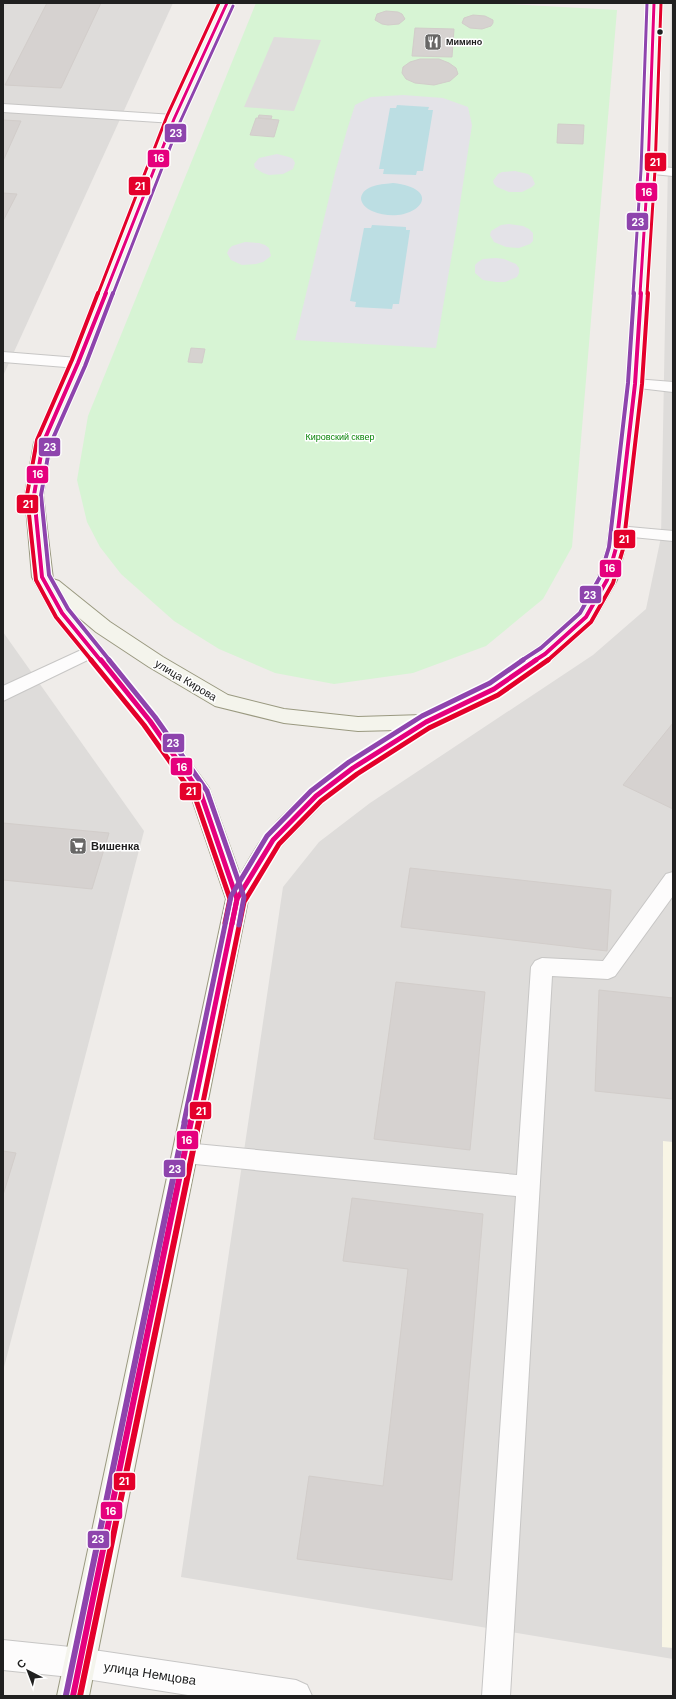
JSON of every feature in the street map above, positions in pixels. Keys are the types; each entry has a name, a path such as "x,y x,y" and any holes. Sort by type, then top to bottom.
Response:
{"main road":[{"path":"227,3 174,119 78,363 43,443 34,495 42,578 62,613 150,721 201,794 237,899"},
{"name":"улица Кирова","path":"73,1696 237,899 273,840 316,796 353,768 426,722 494,689 545,654 586,617 608,580 616,548 634,384 648,170 654,3"},
{"name":"улица Кирова","path":"42,578 103,627 156,662 222,701 284,716 358,724 426,722"}],"street":[{"path":"3,357 78,363"},
{"name":"улица Немцова","path":"3,1655 80,1663 296,1696"}],"lane":[{"path":"3,108 174,119"},
{"path":"648,170 673,172"},
{"path":"634,384 673,387"},
{"path":"618,531 673,536"},
{"path":"3,694 92,651"},
{"path":"496,1696 542,967 608,970 673,880"},
{"path":"185,1153 528,1187"}],"shaded area":[{"path":"3,3 173,3 3,376"},
{"path":"671,3 673,3 673,1659 181,1577 283,887 319,842 370,803 593,655 646,609 661,537"},
{"path":"274,37 321,40 294,111 244,107"},
{"path":"403,95 443,98 468,107 472,125 436,348 295,340 335,173 355,105 371,97"},
{"path":"277,154 293,159 295,163 293,169 283,174 269,175 255,168 254,164 259,158"},
{"path":"515,171 528,174 532,177 535,184 522,192 509,192 497,187 494,184 493,181 498,174 502,172"},
{"path":"509,224 523,226 529,229 533,233 533,241 530,244 519,248 506,247 494,242 490,235 491,231 501,225"},
{"path":"245,242 265,245 269,248 271,256 263,262 256,264 242,265 231,260 227,253 229,249 232,246"},
{"path":"483,259 504,259 516,264 519,268 517,277 505,282 496,282 483,280 475,273 475,265 478,262"},
{"path":"3,632 144,831 3,1371"},
{"path":"663,1141 673,1142 673,1648 662,1647"}],"green space":[{"name":"Кировский сквер","path":"256,3 490,3 617,10 572,547 543,599 486,646 413,673 334,684 275,673 219,649 174,621 121,574 100,547 87,522 77,480 88,416"}],"water":[{"path":"397,105 429,107 428,110 433,110 423,171 417,171 416,175 383,174 384,169 379,169 390,108 396,108"},
{"path":"393,183 410,187 420,193 422,199 419,206 400,215 386,215 366,208 361,200 365,190 374,186"},
{"path":"372,225 406,227 406,230 410,230 399,304 393,304 392,309 355,307 356,302 350,301 364,228 371,228"}],"building":[{"path":"47,3 101,3 61,88 5,85"},
{"path":"386,11 398,12 402,14 405,19 399,24 388,25 382,24 375,20 377,14"},
{"path":"473,15 485,16 493,20 493,23 491,26 482,29 470,28 462,23 464,18"},
{"name":"Мимино","path":"415,28 454,29 452,57 412,56"},
{"path":"420,59 439,59 456,68 458,74 450,81 434,85 415,83 406,79 402,73 403,67 410,62"},
{"path":"259,115 272,116 271,119 258,118"},
{"path":"256,118 279,120 274,137 250,135"},
{"path":"3,120 21,121 3,161"},
{"path":"558,124 584,125 583,144 557,143"},
{"path":"3,193 17,194 3,221"},
{"path":"191,348 205,349 202,363 188,362"},
{"path":"673,723 673,809 623,785"},
{"path":"3,823 109,833 92,889 3,880"},
{"path":"410,868 611,890 607,951 401,927"},
{"path":"396,982 485,992 470,1150 374,1139"},
{"path":"599,990 673,998 673,1099 595,1091"},
{"path":"3,1151 16,1153 3,1195"},
{"path":"352,1198 483,1214 452,1580 297,1559 309,1476 383,1486 408,1269 343,1261"}],"transit line":[{"name":"21","path":"219,3 167,116 72,360 37,440 27,495 36,580 56,617 144,725 195,797 230,899 225,923"},
{"name":"16","path":"227,3 174,119 78,363 43,443 34,495 42,577 62,613 150,721 201,794 237,899 232,924"},
{"name":"23","path":"66,1695 231,896 267,836 311,791 349,762 422,716 490,683 541,648 580,613 600,577 609,547 628,383 641,170 647,3"},
{"name":"16","path":"73,1696 237,899 273,840 316,796 353,768 426,722 494,689 545,654 586,617 607,580 616,548 635,384 648,170 654,3"},
{"name":"21","path":"80,1696 244,902 279,844 321,801 357,774 429,728 498,695 549,660 591,622 613,583 623,549 642,384 655,170 661,3"},
{"name":"23","path":"233,6 180,122 85,366 50,445 41,495 49,575 68,609 155,717 207,791 244,897 239,925"}],"place":[{"name":"Мимино","path":"433,42"},
{"name":"Вишенка","path":"78,846"}]}
